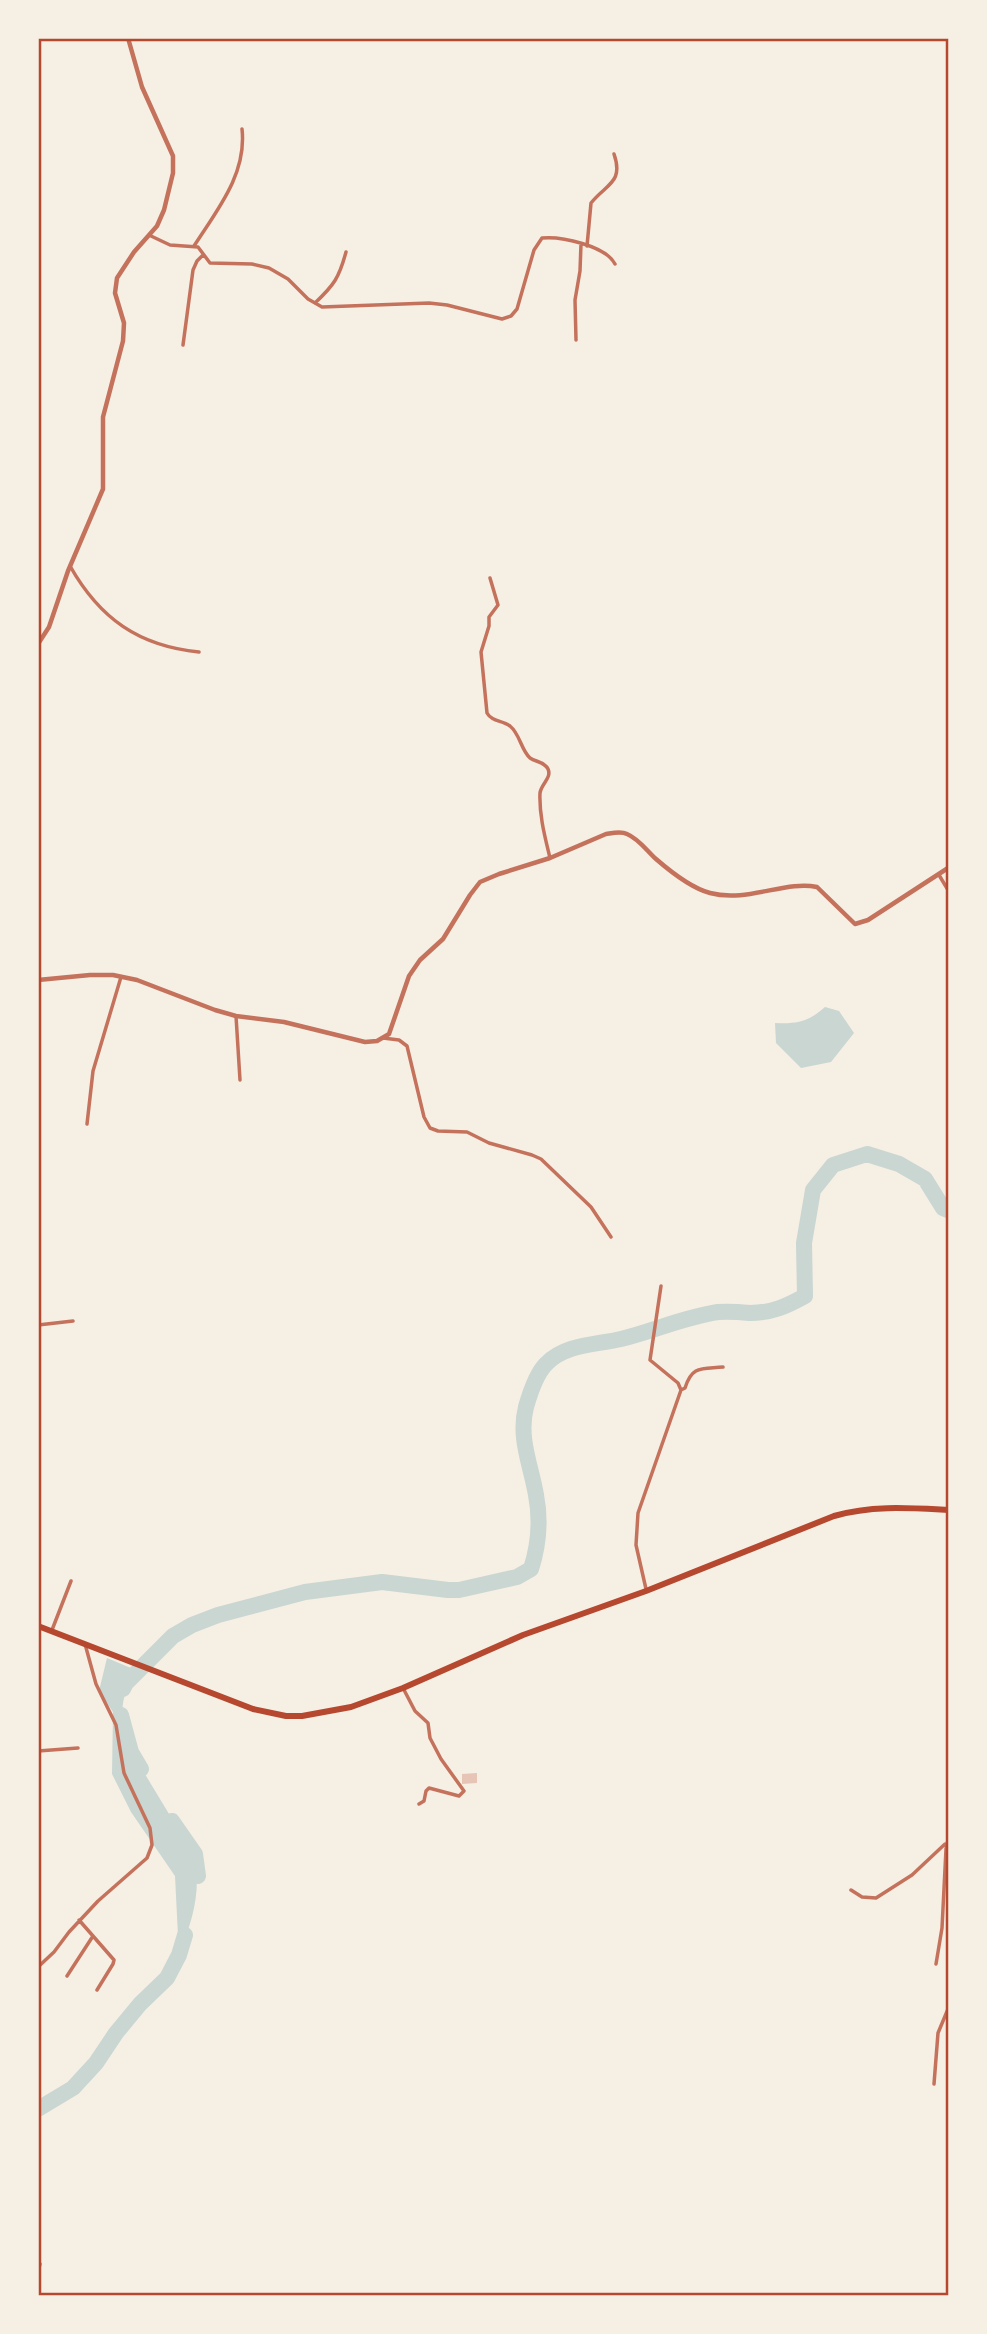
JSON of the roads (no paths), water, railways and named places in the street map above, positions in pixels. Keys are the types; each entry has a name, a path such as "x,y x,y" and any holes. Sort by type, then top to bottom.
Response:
{"main road":[{"path":"38,1626 254,1709 286,1716 302,1716 351,1707 403,1688 523,1635 646,1591 849,1511 900,1507 948,1510"}],"street":[{"path":"38,644 49,627 103,489 103,417 123,341 124,323 115,285 122,268 151,236 161,219 173,173 173,156 142,87 128,38"},
{"path":"194,246 236,175 243,152 242,129"},
{"path":"587,246 591,203 616,177 617,163 614,154"},
{"path":"151,236 170,245 198,247 210,263 252,264 269,268 288,279 295,288 322,307 429,303 447,305 484,316 507,318 517,309 526,273 538,241 542,238 581,244 603,251 615,264"},
{"path":"576,340 575,300 581,244"},
{"path":"315,303 341,274 346,253"},
{"path":"183,345 193,270 203,254"},
{"path":"71,566 93,602 129,629 156,644 199,652"},
{"path":"490,578 498,605 490,615 481,652 487,713 490,718 510,726 528,755 549,770 549,777 542,786 540,795 541,815 550,858"},
{"path":"383,1038 390,1031 409,976 420,960 443,939 476,886 485,879 550,858 606,834 623,833 635,839 670,870 702,890 720,895 817,887 858,925 948,868"},
{"path":"939,875 948,890"},
{"path":"38,980 71,975 121,977 137,980 236,1016 284,1022 365,1042 383,1038 399,1040 407,1046 424,1117 430,1128 438,1131 467,1132 489,1143 541,1159 591,1207 611,1237"},
{"path":"87,1124 93,1071 121,977"},
{"path":"236,1016 240,1080"},
{"path":"661,1286 650,1360 678,1382 681,1390"},
{"path":"38,1325 73,1321"},
{"path":"646,1591 636,1545 638,1513 681,1390 685,1388 689,1375 695,1370 723,1367"},
{"path":"52,1630 71,1581"},
{"path":"38,1967 98,1900 147,1858 152,1845 150,1828 124,1773 116,1725 96,1684 85,1642"},
{"path":"403,1688 415,1711 428,1723 430,1738 441,1759 464,1791 459,1796 429,1788 424,1801 419,1804"},
{"path":"38,1751 78,1748"},
{"path":"851,1890 862,1897 876,1898 912,1875 948,1841"},
{"path":"936,1964 941,1944 948,1841"},
{"path":"79,1920 106,1949 114,1962 97,1990"},
{"path":"66,1976 93,1936"},
{"path":"934,2084 938,2034 948,2010"},
{"path":"38,2272 40,2264"}],"waterway":[{"path":"123,1689 173,1636 218,1615 305,1592 382,1582 459,1590 517,1577 531,1569 539,1523 524,1441 524,1418 539,1373 554,1357 581,1346 621,1339 705,1314 758,1313 785,1306 805,1296 804,1243 813,1190 833,1165 867,1154 899,1164 925,1179 943,1208 948,1210"},
{"path":"121,1715 131,1752 141,1769"},
{"path":"172,1821 195,1854 198,1876"},
{"path":"38,2109 73,2088 96,2063 140,2004 167,1978 179,1955 185,1935"}]}
